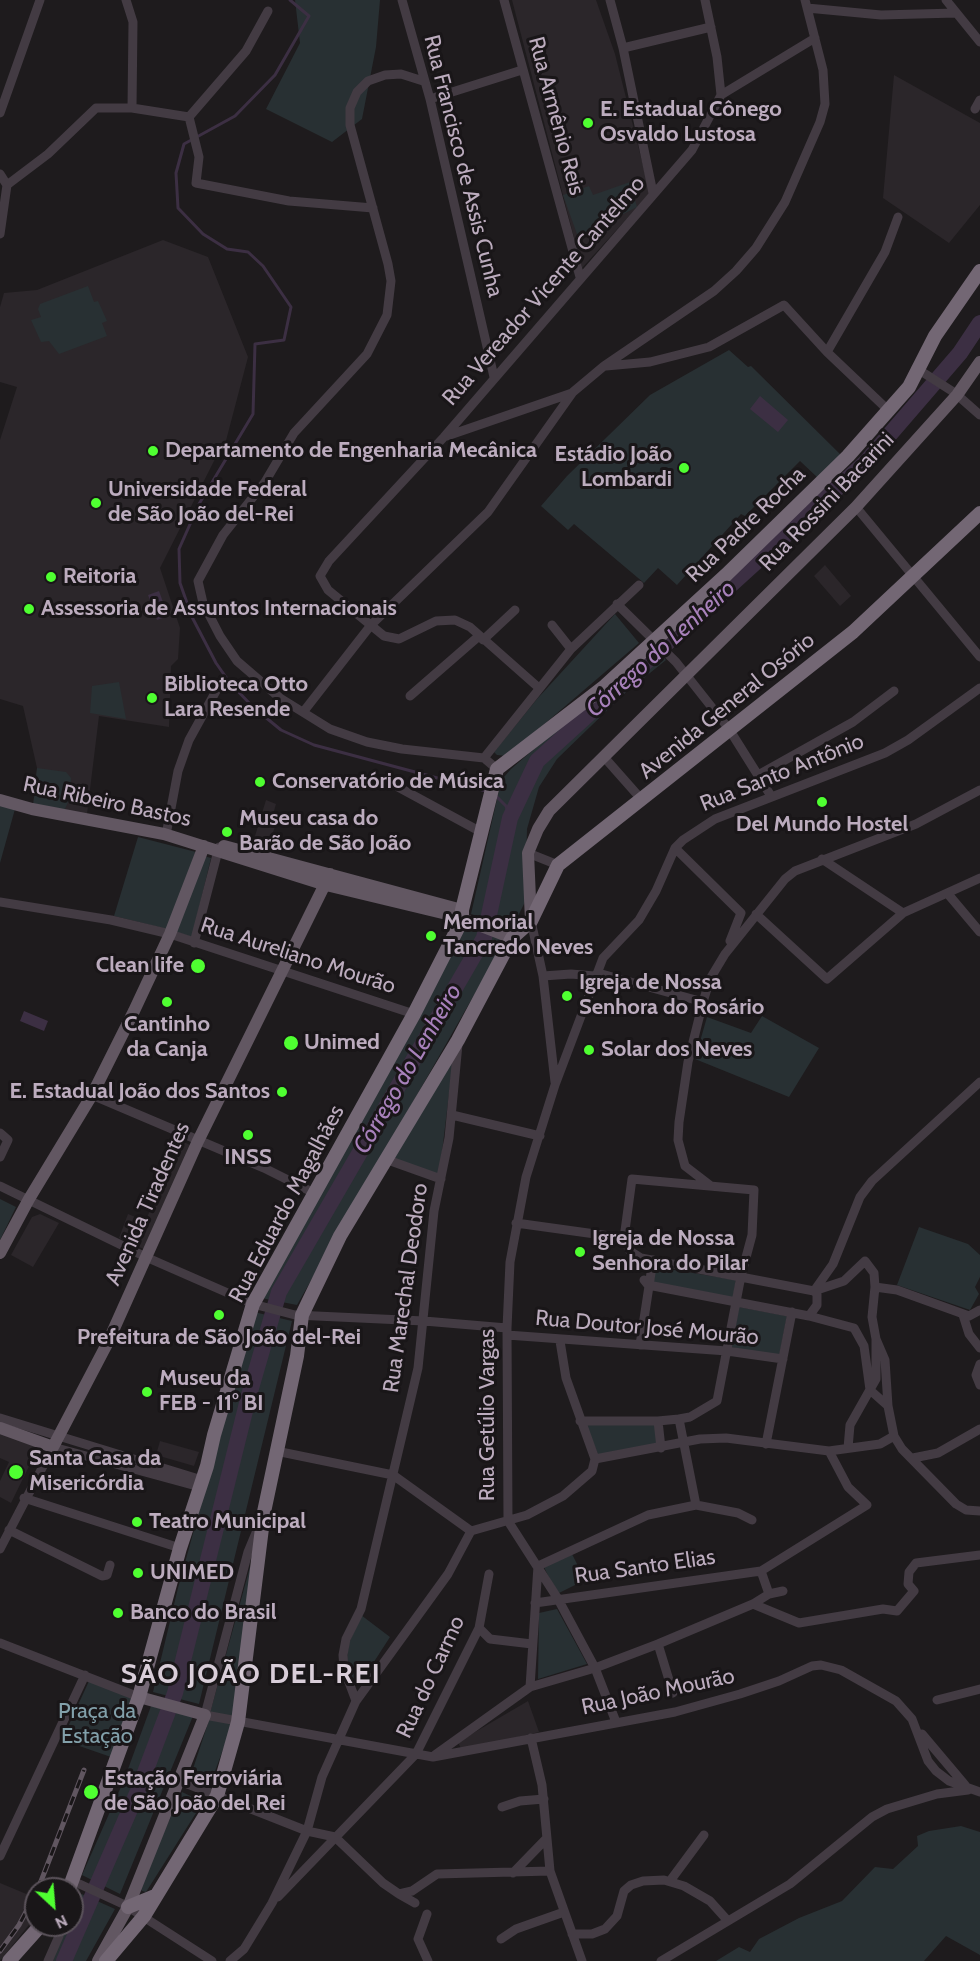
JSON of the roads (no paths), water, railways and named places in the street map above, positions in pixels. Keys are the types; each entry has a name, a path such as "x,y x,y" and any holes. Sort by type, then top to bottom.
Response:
{"highway":[{"name":"Rua Padre Rocha","path":"496,774 658,642 848,456 922,371 980,271"},
{"name":"Avenida General Osório","path":"512,938 531,921 558,865 853,632 980,513"},
{"name":"Rua Eduardo Magalhães","path":"74,1877 139,1697 180,1548 257,1305 314,1193 466,918 484,816 496,774"},
{"path":"106,1961 144,1916 217,1796 238,1722 264,1512 297,1356 298,1315 340,1236 458,1040 512,938"},
{"path":"127,1906 155,1896"},
{"path":"9,1961 30,1937"}],"main road":[{"name":"Rua Rossini Bacarini","path":"531,921 528,853 549,811 855,507 956,394 980,362"},
{"name":"Rua Ribeiro Bastos","path":"0,800 32,809 166,835 219,849 466,918 489,930 512,938"},
{"path":"0,1253 29,1199 92,1095 170,934 204,846"},
{"name":"Avenida Tiradentes","path":"56,1441 108,1341 148,1258 198,1141 328,880"},
{"path":"0,1428 56,1441"},
{"path":"98,1961 127,1906 180,1781 202,1714 139,1697"}],"street":[{"path":"0,113 40,0"},
{"path":"126,0 133,22 132,108"},
{"name":"Rua Francisco de Assis Cunha","path":"402,0 423,81 430,99 494,377"},
{"name":"Rua Armênio Reis","path":"504,0 580,277"},
{"path":"610,0 623,48 653,193"},
{"path":"705,0 721,95 815,38"},
{"path":"946,0 980,42"},
{"path":"304,711 371,625 488,512 573,392 604,366 714,291 756,248 785,202 820,122 825,104 825,85 806,4 881,15 956,13"},
{"path":"189,117 246,51 268,11"},
{"path":"623,48 711,27"},
{"path":"430,99 522,70"},
{"path":"423,81 401,74 376,78 357,92 350,108 350,125 391,281 387,315 367,354 294,433 265,482 223,535 198,581 203,603 220,636 237,661 279,698 304,711 330,729 367,742 402,749 484,758 496,774"},
{"name":"Rua Vereador Vicente Cantelmo","path":"371,625 327,590 320,576 329,561 444,437 692,150 721,95"},
{"path":"0,234 8,185 48,154 92,110 105,106 189,117"},
{"path":"189,117 195,133 199,157 195,181 199,184 289,201 373,208"},
{"path":"0,174 8,185"},
{"path":"827,352 885,252 898,217"},
{"path":"604,366 650,362 709,347 784,305 827,352 888,410"},
{"path":"922,371 956,394 980,415"},
{"path":"444,437 573,392"},
{"path":"855,507 980,657"},
{"path":"484,758 572,649 616,604 639,585"},
{"path":"616,604 658,642 676,662 729,729 760,774 771,796"},
{"path":"410,696 515,610"},
{"path":"371,625 393,640 436,621 449,619 463,623 539,688"},
{"path":"552,625 572,649"},
{"path":"166,835 178,771 193,732 216,691"},
{"path":"760,774 853,722 894,691"},
{"name":"Rua Santo Antônio","path":"555,1085 606,952 623,939 639,920 656,891 675,848 703,825 771,796 885,753 978,693"},
{"path":"604,757 642,800"},
{"path":"398,787 481,832"},
{"path":"711,1186 685,1166 678,1140 688,1062 703,1002 710,979 725,954 785,879 822,859 916,824 980,790"},
{"path":"675,848 741,914 725,954"},
{"path":"194,943 219,849"},
{"path":"528,853 558,865"},
{"path":"822,859 903,913"},
{"path":"756,914 827,980 903,913 980,878"},
{"path":"948,894 980,932"},
{"name":"Rua Aureliano Mourão","path":"0,902 111,920 170,934 414,1014"},
{"path":"531,921 535,948 543,976 555,1085"},
{"path":"512,938 527,940 535,948"},
{"path":"543,976 571,974 594,976 598,973 703,1002"},
{"name":"Rua Marechal Deodoro","path":"356,1701 344,1669 343,1655 346,1639 361,1609 418,1368 434,1211 452,1115 458,1040"},
{"path":"809,1316 817,1305 814,1291 833,1264 860,1197 872,1181 980,1082"},
{"name":"Rua Getúlio Vargas","path":"555,1085 526,1178 510,1262 507,1332 508,1521 558,1599 595,1668 616,1722"},
{"path":"92,1095 264,1168 314,1193"},
{"path":"452,1115 540,1136"},
{"path":"0,1133 8,1140 0,1157"},
{"path":"385,1159 441,1179"},
{"path":"580,1420 679,1419 690,1417 717,1401 741,1276 752,1235 754,1190 632,1179 624,1238 635,1255 653,1260 741,1276 814,1291 844,1281 863,1261 874,1273 872,1325 885,1360 888,1406 894,1436 907,1455 913,1458 956,1504 966,1510 980,1511"},
{"name":"Rua Doutor José Mourão","path":"0,1186 148,1258 257,1305 298,1315 424,1321 560,1341 727,1351 783,1359"},
{"path":"516,1223 624,1238"},
{"path":"640,1345 646,1283 653,1260"},
{"path":"646,1283 846,1324 857,1331 864,1346 870,1390 888,1406"},
{"path":"875,1287 897,1290 963,1315 971,1316 980,1310"},
{"path":"766,1444 792,1312"},
{"path":"963,1315 969,1334 980,1347"},
{"path":"848,1448 850,1425 876,1375 876,1339"},
{"path":"230,1961 244,1949 272,1903 307,1831 322,1777 332,1751 341,1739 356,1701 448,1574 471,1531 508,1521 563,1496 592,1471 595,1459 566,1378 560,1341"},
{"path":"980,1364 976,1375 980,1385"},
{"path":"0,1418 56,1441 201,1484"},
{"path":"679,1419 696,1505"},
{"path":"658,1421 661,1449"},
{"path":"913,1458 938,1453 980,1429"},
{"path":"595,1459 661,1449 682,1443 726,1438 829,1451 880,1444 894,1436"},
{"name":"Avenida Tiradentes","path":"0,1549 24,1498 56,1441"},
{"path":"276,1451 393,1475 471,1531"},
{"path":"769,1594 761,1571 867,1505 848,1487 829,1451"},
{"path":"24,1498 180,1548"},
{"path":"530,1687 538,1566 629,1521 696,1505 738,1513 752,1520"},
{"path":"202,1714 248,1552 264,1512"},
{"path":"9,1530 102,1576 107,1575 111,1565"},
{"path":"753,1604 799,1623 883,1610 897,1611 914,1591 908,1584 909,1572 916,1563 980,1555"},
{"name":"Rua Santo Elias","path":"535,1603 761,1571"},
{"name":"Rua do Carmo","path":"272,1903 416,1754 479,1628 489,1574"},
{"path":"433,1757 467,1730 530,1687 595,1668 753,1604 769,1594 783,1591"},
{"path":"479,1628 490,1639 532,1644"},
{"path":"0,1643 139,1697"},
{"path":"658,1644 673,1694"},
{"name":"Rua João Mourão","path":"202,1714 433,1757 675,1712 740,1695 812,1666 821,1665 840,1670 884,1693 906,1710 918,1730 933,1768 949,1781 973,1790"},
{"path":"0,1856 85,1675"},
{"path":"938,1700 980,1689"},
{"path":"531,1738 544,1799 550,1871 582,1961"},
{"path":"180,1781 307,1831 335,1837 383,1883 415,1903"},
{"path":"661,1961 790,1884 859,1827 880,1813 937,1794 973,1790"},
{"path":"502,1807 520,1801 544,1799"},
{"path":"670,1881 704,1835"},
{"path":"513,1873 546,1839"},
{"path":"399,1894 415,1890 437,1874 550,1871"},
{"path":"572,1934 596,1933 611,1924 617,1916 624,1891 631,1885 644,1881 670,1881 704,1897 729,1922"},
{"path":"84,1887 127,1906 212,1961"},
{"path":"501,1939 516,1929 564,1912"},
{"path":"427,1914 418,1939 428,1961"},
{"path":"48,1961 59,1937"}],"waterway":[{"path":"290,0 309,16 275,75 235,116 184,144 176,173 178,208 203,234 227,249 248,252 263,266 291,307 284,340 255,344 253,414 199,504 179,549 180,583 192,617 216,663 230,683 253,707 281,730 314,745 486,791"},
{"name":"Córrego do Lenheiro","path":"64,1961 138,1791 175,1693 249,1395 279,1292 484,938 510,818 537,761 866,462 960,353 980,323"},
{"path":"495,795 506,806 510,818"}],"railway":[{"path":"43,1877 84,1770"},
{"path":"0,1951 24,1916"}],"place":[{"name":"E. Estadual Cônego Osvaldo Lustosa","path":"588,123"},
{"name":"Departamento de Engenharia Mecânica","path":"153,451"},
{"name":"Estádio João Lombardi","path":"684,468"},
{"name":"Universidade Federal de São João del-Rei","path":"96,503"},
{"name":"Reitoria","path":"51,577"},
{"name":"Assessoria de Assuntos Internacionais","path":"29,609"},
{"name":"Biblioteca Otto Lara Resende","path":"152,698"},
{"name":"Conservatório de Música","path":"260,782"},
{"name":"Del Mundo Hostel","path":"822,802"},
{"name":"Museu casa do Barão de São João","path":"227,832"},
{"name":"Memorial Tancredo Neves","path":"431,936"},
{"name":"Clean life","path":"198,966"},
{"name":"Igreja de Nossa Senhora do Rosário","path":"567,996"},
{"name":"Cantinho da Canja","path":"167,1002"},
{"name":"Unimed","path":"291,1043"},
{"name":"Solar dos Neves","path":"589,1050"},
{"name":"E. Estadual João dos Santos","path":"282,1092"},
{"name":"INSS","path":"248,1135"},
{"name":"Igreja de Nossa Senhora do Pilar","path":"580,1252"},
{"name":"Prefeitura de São João del-Rei","path":"219,1315"},
{"name":"Museu da FEB - 11° BI","path":"147,1392"},
{"name":"Santa Casa da Misericórdia","path":"16,1472"},
{"name":"Teatro Municipal","path":"137,1522"},
{"name":"UNIMED","path":"138,1573"},
{"name":"Banco do Brasil","path":"118,1613"},
{"name":"Estação Ferroviária de São João del Rei","path":"91,1792"}],"district":[{"name":"SÃO JOÃO DEL-REI","path":"251,1675"}],"park label":[{"name":"Praça da Estação","path":"97,1724"}]}
